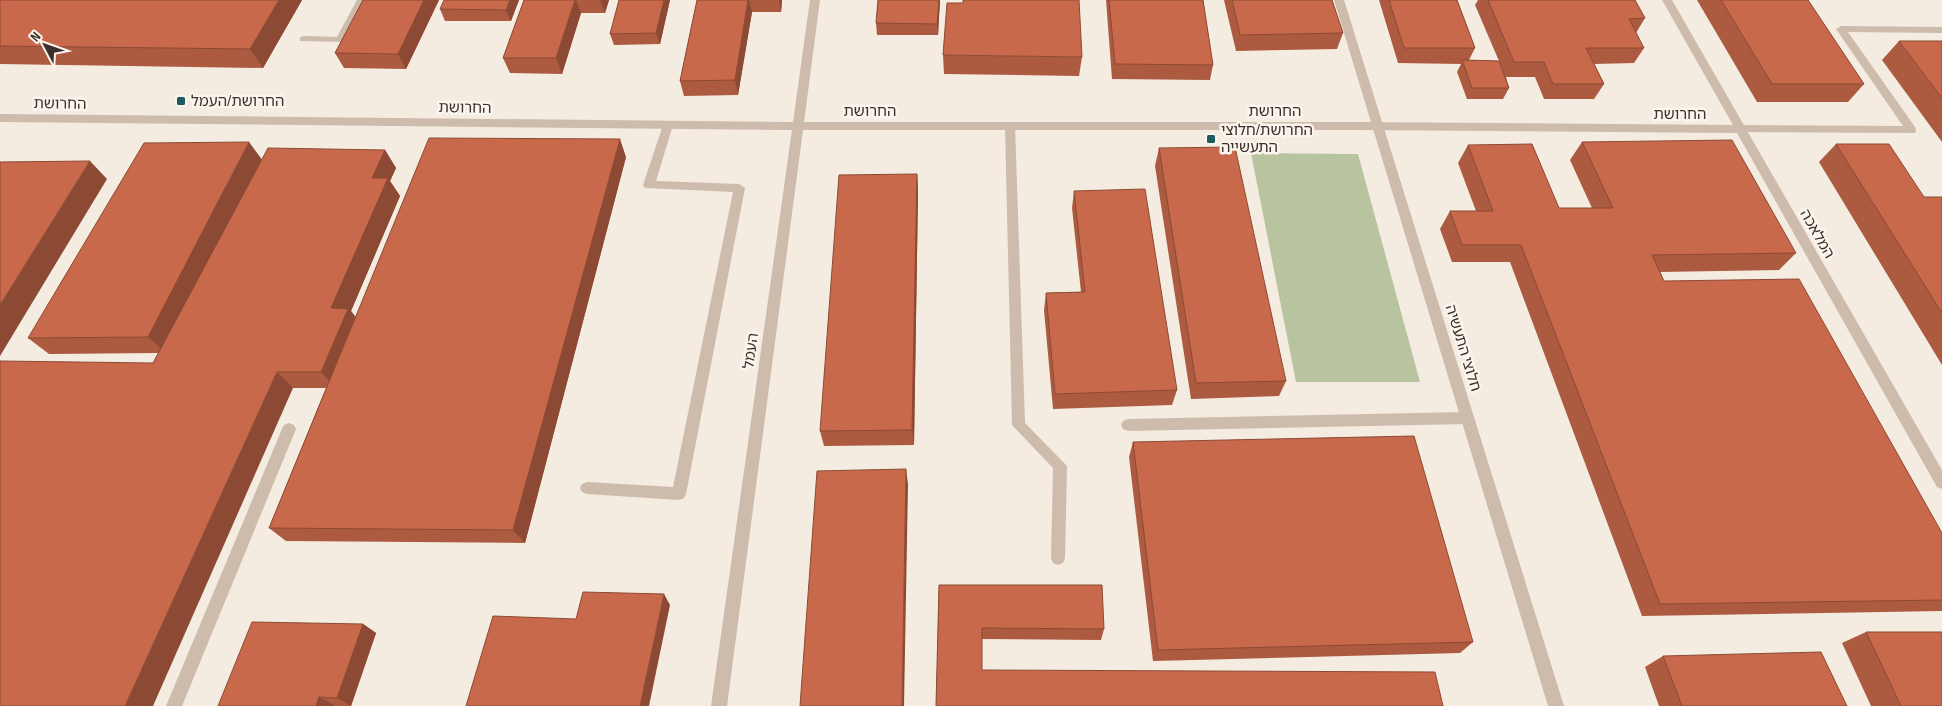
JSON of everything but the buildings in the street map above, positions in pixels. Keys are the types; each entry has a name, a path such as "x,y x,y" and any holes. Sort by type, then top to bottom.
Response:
{"street":[{"path":"304,39 340,40 362,0"},
{"name":"העמל","path":"719,706 815,0"},
{"name":"חלוצי התעשיה","path":"1338,0 1556,706"},
{"name":"המלאכה","path":"1666,0 1942,483"},
{"name":"החרושת","path":"0,118 798,126 1911,130 1842,29 1942,30"},
{"path":"587,488 679,494 739,188 649,185 668,125"},
{"path":"1010,126 1019,425 1060,466 1058,558"},
{"path":"1128,425 1467,418"},
{"path":"174,706 289,429"}],"green space":[{"path":"1251,153 1358,154 1420,382 1296,382"}],"place":[{"name":"החרושת/העמל","path":"181,101"},
{"name":"החרושת/חלוצי התעשייה","path":"1211,139"}]}
